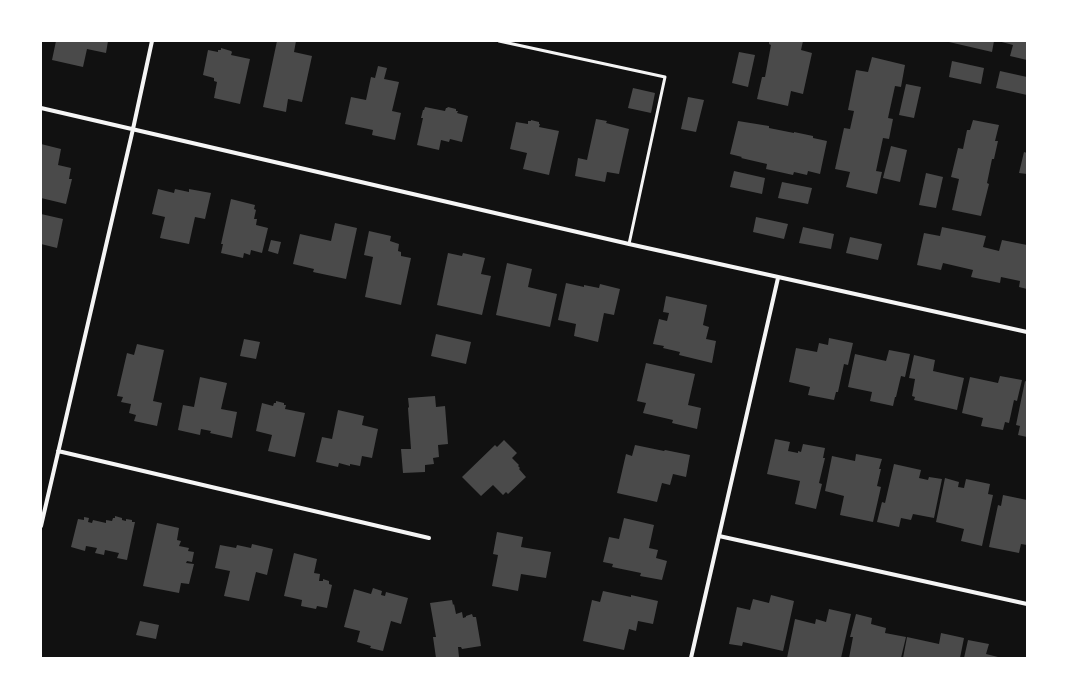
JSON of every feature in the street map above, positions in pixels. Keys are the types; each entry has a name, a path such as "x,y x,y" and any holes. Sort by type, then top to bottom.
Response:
{"street":[{"path":"41,526 152,41"},
{"path":"41,108 778,278 1027,332"},
{"path":"691,658 778,278"},
{"path":"58,451 429,538"},
{"path":"719,536 1027,604"}],"lane":[{"path":"499,41 665,77 629,244"}],"building":[{"path":"56,41 108,41 106,53 87,49 83,67 52,60"},
{"path":"277,41 296,41 294,52 312,56 302,102 288,99 286,112 263,107"},
{"path":"769,41 803,41 801,50 812,53 803,94 791,91 788,106 757,99 762,77 765,77 771,45 769,44"},
{"path":"949,41 994,41 992,52"},
{"path":"998,41 1027,41 1027,60 1010,56 1013,45"},
{"path":"221,48 231,51 231,55 250,59 240,104 214,98 217,82 214,81 214,78 203,75 208,50 218,52"},
{"path":"739,52 755,55 748,87 732,83"},
{"path":"872,57 905,65 901,87 895,86 888,118 893,119 889,139 883,138 876,171 882,172 877,194 846,187 850,172 835,169 844,128 850,129 854,111 848,110 856,70 868,72"},
{"path":"952,61 984,68 981,84 949,77"},
{"path":"378,66 387,68 384,79 399,82 392,111 401,113 395,140 372,135 373,130 345,124 351,97 366,100 371,77 375,78"},
{"path":"1000,71 1027,77 1027,95 996,88"},
{"path":"906,84 921,87 914,118 899,115"},
{"path":"633,88 655,93 651,113 628,108"},
{"path":"688,97 704,100 696,132 681,129"},
{"path":"425,107 445,111 448,107 456,109 456,111 458,111 457,113 468,116 462,142 450,139 449,142 441,140 439,150 417,145 423,118 421,118"},
{"path":"596,119 607,121 606,123 629,129 619,174 607,172 605,182 575,176 578,158 587,160"},
{"path":"531,120 539,122 539,127 559,131 549,175 523,169 527,153 510,149 516,122 528,124 528,121"},
{"path":"973,120 999,125 995,141 998,141 994,159 992,159 987,183 989,184 981,216 952,210 959,179 951,177 958,148 963,149 967,130 970,130"},
{"path":"738,121 769,126 769,128 813,136 813,138 827,141 820,174 808,171 807,175 794,172 793,175 766,169 767,164 730,154"},
{"path":"41,144 61,149 58,165 71,168 69,179 72,179 66,204 41,198"},
{"path":"891,146 907,150 900,182 883,178"},
{"path":"1024,152 1027,153 1027,174 1019,173"},
{"path":"734,171 765,178 762,194 730,187"},
{"path":"926,173 943,177 936,208 919,205"},
{"path":"782,182 812,188 808,204 778,198"},
{"path":"158,189 174,193 175,189 189,192 189,189 211,193 205,219 195,217 189,244 160,238 165,217 152,214"},
{"path":"231,199 255,205 254,209 256,210 254,219 257,219 256,225 268,228 262,253 251,250 250,255 244,253 243,258 221,253 223,244 221,244"},
{"path":"41,214 63,219 57,248 41,244"},
{"path":"756,217 788,224 784,239 753,232"},
{"path":"335,223 357,228 346,279 313,272 314,269 293,264 300,234 331,241"},
{"path":"803,227 834,234 831,249 799,243"},
{"path":"942,227 986,236 983,247 999,251 1002,240 1027,245 1027,289 1019,287 1020,281 1001,277 1000,283 971,277 973,270 943,263 941,270 917,265 924,233 940,236"},
{"path":"369,231 391,236 390,241 399,244 398,251 401,252 401,256 411,258 401,305 365,297 373,257 364,255"},
{"path":"850,237 882,244 878,260 846,253"},
{"path":"271,240 281,242 278,254 268,251"},
{"path":"448,253 462,256 463,253 485,258 481,274 491,276 482,315 437,305"},
{"path":"507,263 532,269 528,287 557,294 550,327 496,315"},
{"path":"566,283 584,287 584,285 599,288 600,284 620,289 614,315 604,313 598,342 574,336 576,324 558,320"},
{"path":"666,296 707,305 703,325 709,327 706,339 716,341 712,363 679,355 680,352 663,348 664,346 653,344 659,319 667,321 669,313 663,312"},
{"path":"436,334 471,342 466,364 431,356"},
{"path":"829,338 853,343 848,365 844,364 838,392 836,392 834,400 808,395 810,387 789,382 796,348 817,352 819,343 828,345"},
{"path":"244,339 260,342 256,359 240,356"},
{"path":"137,344 164,350 153,401 162,403 157,426 134,421 136,415 129,413 131,404 121,402 123,397 117,396 127,353 134,355"},
{"path":"889,350 910,354 905,377 901,376 893,406 870,401 872,392 848,387 855,354 886,361"},
{"path":"914,355 935,360 933,371 964,378 957,410 914,400 915,397 912,396 915,379 909,378"},
{"path":"646,363 695,374 688,405 701,408 697,429 672,423 673,420 643,413 646,403 637,401"},
{"path":"1000,376 1022,380 1017,401 1014,400 1009,423 1005,422 1003,430 981,426 983,418 962,413 970,377 998,383"},
{"path":"200,377 227,383 221,409 237,412 232,438 210,433 211,431 201,429 200,435 178,430 183,405 194,407"},
{"path":"1025,381 1027,382 1027,437 1018,435 1020,426 1016,425"},
{"path":"435,396 436,407 445,406 448,444 438,445 439,457 433,458 434,464 425,465 425,472 403,473 401,449 411,449 408,398"},
{"path":"276,401 284,403 284,405 286,405 285,409 305,413 295,457 268,451 272,435 256,431 262,403 273,406"},
{"path":"338,410 364,416 362,425 378,429 372,458 362,456 360,466 350,464 350,466 339,463 338,467 316,462 322,437 332,439"},
{"path":"775,439 790,442 788,451 798,453 798,451 801,452 803,444 825,448 823,458 825,458 819,483 822,484 816,509 795,504 800,481 767,474"},
{"path":"504,440 517,453 512,458 519,465 519,469 526,477 508,494 506,492 503,495 493,485 481,496 462,477 495,445 497,447"},
{"path":"635,445 690,455 686,477 673,474 670,485 662,483 657,502 617,493 626,454 632,456"},
{"path":"856,454 882,459 877,486 881,487 873,522 840,515 844,496 825,491 832,456 855,461"},
{"path":"894,464 921,470 919,478 928,480 929,477 942,479 934,518 913,514 911,520 901,518 899,527 877,522 882,502 885,503"},
{"path":"945,478 959,482 958,487 964,488 966,479 990,484 988,494 993,495 982,546 961,541 964,529 936,522"},
{"path":"1003,495 1027,500 1027,545 1021,544 1019,553 989,547 998,505 1001,506"},
{"path":"115,516 122,518 122,520 126,521 126,519 135,522 127,560 117,558 119,553 105,550 104,555 95,553 97,548 86,546 85,551 71,547 78,519 84,520 84,517 89,518 88,522 92,523 93,520 106,523 106,520 112,521"},
{"path":"624,518 654,525 649,548 658,550 656,558 667,561 662,580 640,576 641,573 612,567 613,564 603,562 609,537 619,539"},
{"path":"157,523 179,528 177,540 181,541 179,546 189,548 188,551 194,552 192,562 187,561 186,563 194,564 189,584 181,583 179,593 143,586"},
{"path":"497,532 523,537 521,547 551,552 546,578 521,574 518,591 492,586 498,555 493,554"},
{"path":"252,544 273,549 267,575 256,572 249,601 224,596 230,571 215,568 220,545 236,548 237,545 251,548"},
{"path":"294,553 317,559 314,573 320,574 319,581 323,581 323,579 329,581 329,584 332,585 327,608 317,606 316,609 301,606 302,600 284,596"},
{"path":"373,588 382,591 381,595 385,596 386,592 408,598 401,624 391,621 383,651 370,648 371,646 357,642 360,631 344,627 354,589 371,594"},
{"path":"603,591 658,601 653,624 638,621 636,631 629,629 624,650 583,641 592,600 600,602"},
{"path":"771,595 794,601 783,651 743,642 742,646 729,644 737,607 750,610 753,599 769,603"},
{"path":"452,600 456,614 462,612 463,618 472,614 473,617 476,617 481,646 462,649 461,647 458,647 459,657 436,658 433,637 436,637 430,603"},
{"path":"829,609 851,614 841,658 787,658 795,619 815,624 816,619 826,622"},
{"path":"856,614 872,618 871,624 886,628 885,633 906,637 901,658 849,658 853,637 850,637"},
{"path":"140,621 159,625 156,639 136,635"},
{"path":"941,633 964,638 960,658 903,658 907,637 939,644"},
{"path":"968,640 989,644 986,654 1002,658 964,658"}]}
